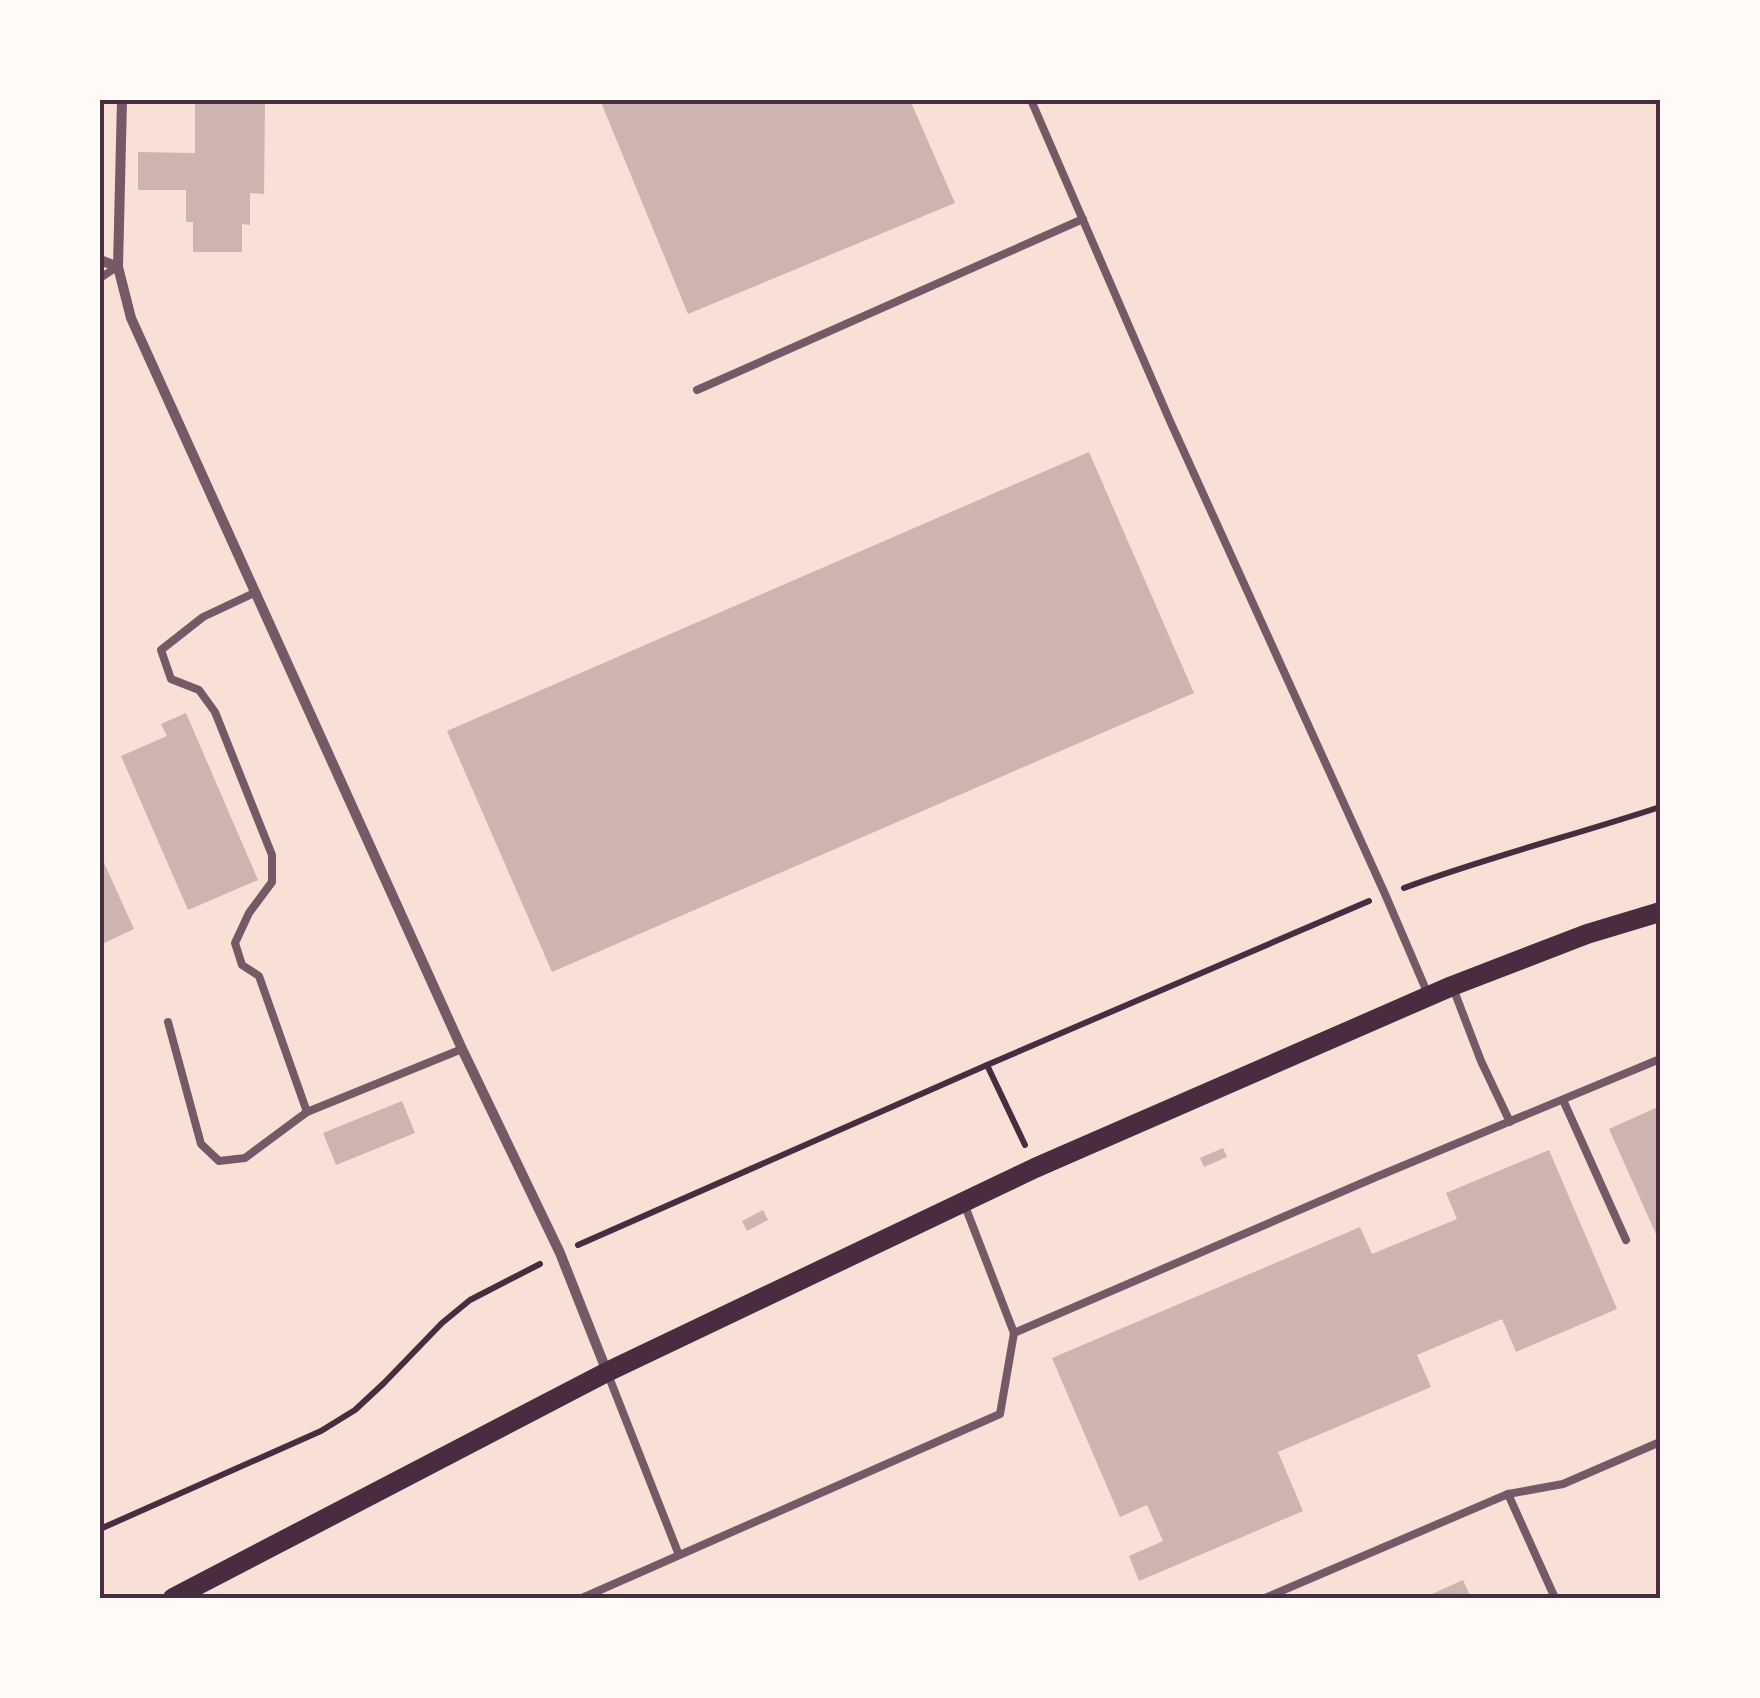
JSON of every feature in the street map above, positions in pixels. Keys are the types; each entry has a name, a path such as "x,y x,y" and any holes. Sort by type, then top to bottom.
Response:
{"main road":[{"path":"172,1598 607,1372 1035,1168 1452,986 1587,934 1660,912"}],"street":[{"path":"122,100 118,267 131,318 462,1049 560,1253 607,1372"},
{"path":"100,260 118,267"}],"lane":[{"path":"1031,100 1170,421 1429,996"},
{"path":"697,390 1083,220"},
{"path":"100,278 118,267"},
{"path":"256,592 203,617 161,650 171,679 199,690 215,712 272,855 272,882 249,913 235,943 242,965 259,976 308,1112"},
{"path":"1452,986 1510,1122"},
{"path":"168,1022 201,1144 219,1161 245,1158 308,1112 462,1049"},
{"path":"1014,1333 1660,1059"},
{"path":"1564,1100 1626,1240"},
{"path":"582,1598 1000,1414 1014,1333 964,1204"},
{"path":"607,1372 679,1555"},
{"path":"1264,1598 1508,1494 1562,1484 1660,1442"},
{"path":"1508,1494 1554,1598"}],"path":[{"path":"100,1529 320,1431 354,1410 384,1384 442,1322 470,1300 560,1253 1386,894 1472,863 1660,807"},
{"path":"987,1066 1025,1145"}],"building":[{"path":"195,100 265,100 264,194 250,193 250,225 242,224 242,252 193,252 193,222 186,222 186,190 138,190 138,152 195,153"},
{"path":"600,100 910,100 955,203 688,314"},
{"path":"1089,452 1194,693 552,972 447,731"},
{"path":"186,713 258,880 188,910 121,756 167,736 161,724"},
{"path":"100,854 134,929 100,945"},
{"path":"402,1101 415,1133 336,1165 323,1133"},
{"path":"1660,1106 1660,1243 1609,1129"},
{"path":"1223,1148 1227,1157 1204,1167 1200,1158"},
{"path":"1549,1150 1617,1309 1516,1352 1502,1319 1417,1355 1431,1387 1278,1452 1303,1511 1139,1581 1129,1556 1163,1541 1147,1505 1120,1517 1052,1358 1360,1227 1372,1254 1457,1219 1446,1193"},
{"path":"763,1210 768,1220 747,1231 742,1221"},
{"path":"1463,1580 1471,1598 1423,1598"}]}
